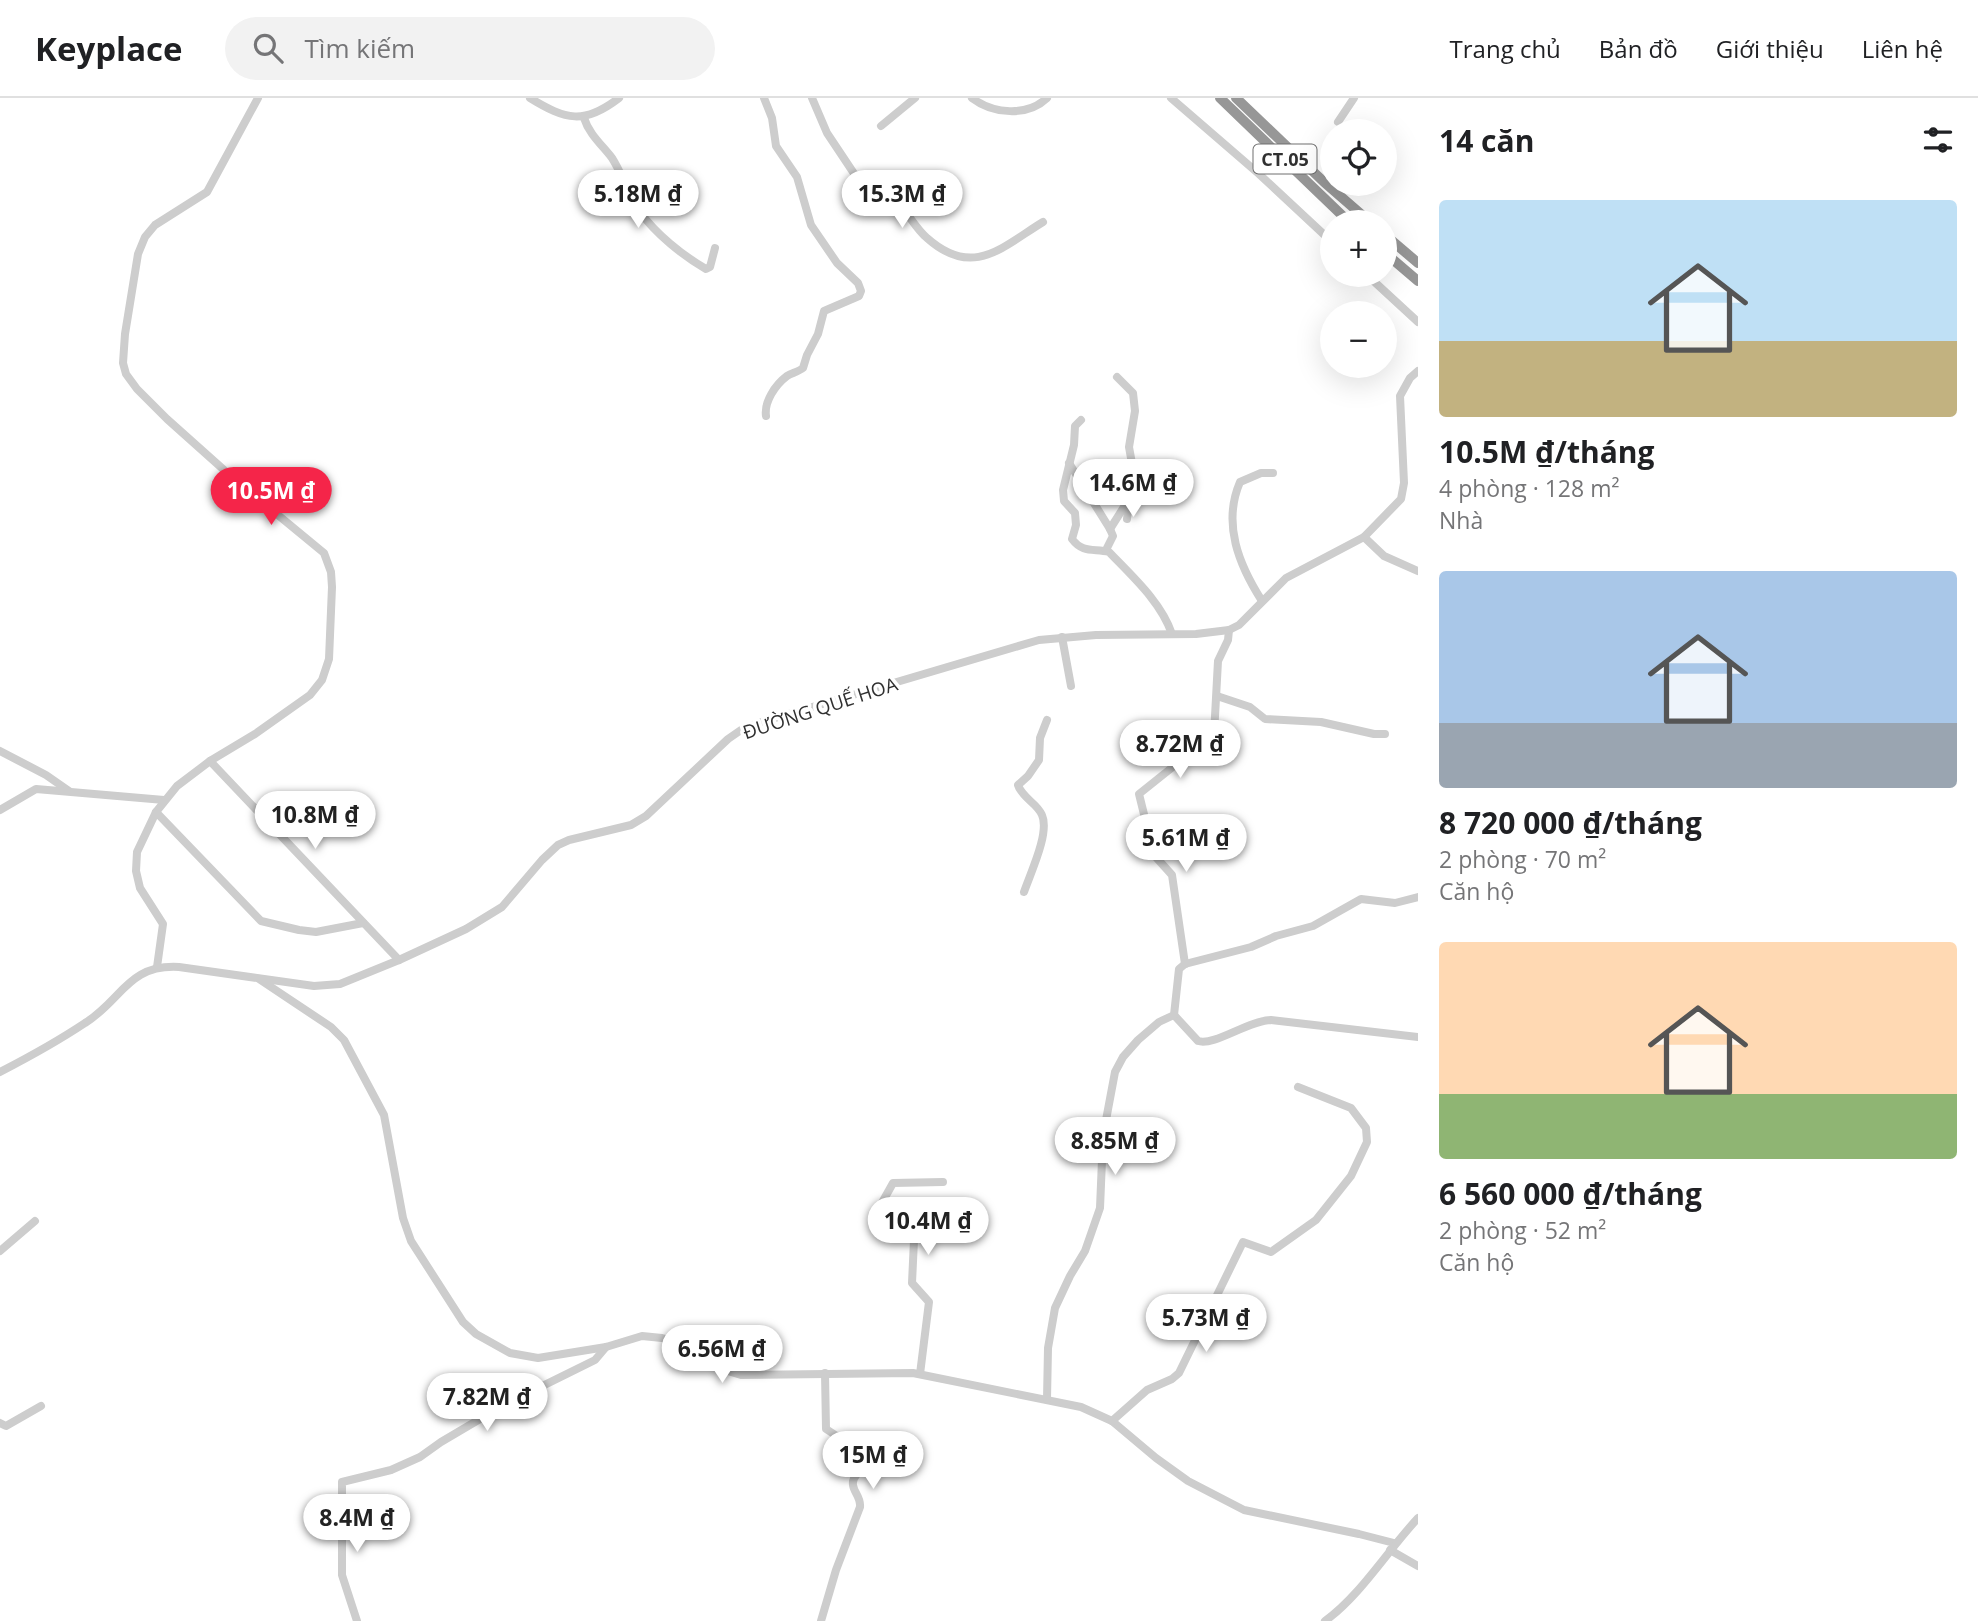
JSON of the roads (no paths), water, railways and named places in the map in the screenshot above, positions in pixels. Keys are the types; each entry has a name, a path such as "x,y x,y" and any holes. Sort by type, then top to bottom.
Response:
{"highway":[{"name":"CT.05","path":"1220,98 1337,210"},
{"name":"CT.05","path":"1236,98 1356,210"},
{"path":"1397,245 1418,263"},
{"path":"1397,263 1418,281"}],"street":[{"path":"0,1072 86,1023 138,974 157,967 163,924 140,888 136,871 137,852 156,812 177,786 318,688 329,659 331,572 328,561 316,544 233,478 137,389 126,374 123,351 138,254 145,237 162,220 207,192 258,98"},
{"path":"530,98 569,116 584,118 619,98"},
{"path":"764,98 772,118 776,146 797,177 811,225 837,264 859,283 861,291 859,296 824,312 818,334 803,368 786,377 772,394 766,403 766,416"},
{"path":"811,98 824,127 877,208 886,208 895,201 925,236 946,253 973,257 995,253 1043,222"},
{"path":"881,126 915,98"},
{"path":"972,98 994,110 1030,110 1038,107 1047,98"},
{"path":"1171,98 1320,231"},
{"path":"1340,119 1354,98"},
{"path":"584,118 626,182 641,214 669,242 706,269 710,267 715,248"},
{"path":"1380,287 1418,322"},
{"path":"1185,964 1172,875 1154,855 1139,794 1174,766 1213,753 1218,661 1228,640 1229,630 1238,625 1271,590 1294,573 1364,537 1401,499 1404,484 1400,396 1410,378 1418,371"},
{"path":"1118,377 1133,393 1135,411 1129,447 1133,469 1127,519"},
{"path":"1081,420 1075,425 1074,445 1063,490 1064,501 1075,513 1076,525 1072,540 1087,551 1106,550"},
{"path":"1069,463 1111,529 1113,536 1106,550"},
{"path":"1262,601 1246,574 1233,536 1231,517 1236,491 1243,479 1261,473 1273,473"},
{"path":"1111,529 1131,495"},
{"path":"1364,537 1384,556 1418,571"},
{"path":"1106,550 1159,607 1172,634"},
{"name":"ĐƯỜNG QUẾ HOA","path":"157,967 178,967 314,986 340,984 399,961 494,914 558,845 631,825 646,816 727,739 741,730 1039,640 1229,630"},
{"path":"1062,637 1071,685"},
{"path":"1217,696 1250,707 1265,719 1321,722 1385,734"},
{"path":"1024,892 1043,836 1044,821 1042,814 1017,785 1028,776 1039,760 1040,738 1047,720"},
{"path":"0,751 46,775 71,793"},
{"path":"211,761 399,961"},
{"path":"0,810 36,789 164,800"},
{"path":"156,812 261,921 316,932 363,923"},
{"path":"1418,897 1395,903 1361,899 1312,926 1226,954 1185,964 1179,969 1174,1015 1198,1041 1203,1042 1251,1023 1271,1020 1418,1037"},
{"path":"257,977 331,1027 344,1040 383,1115 403,1218 411,1241 463,1322 492,1345 524,1357 550,1358 606,1347 642,1336 652,1336 680,1343 721,1370 741,1375 920,1374 1047,1399 1080,1407 1112,1421 1188,1481 1244,1510 1359,1534 1392,1546 1418,1566"},
{"path":"1047,1399 1048,1348 1055,1308 1085,1251 1098,1218 1103,1136 1115,1072 1123,1057 1138,1040 1159,1022 1174,1015"},
{"path":"1112,1421 1147,1390 1179,1373 1243,1242 1271,1252 1316,1220 1351,1176 1367,1142 1366,1128 1351,1108 1298,1087"},
{"path":"920,1374 929,1302 912,1283 914,1240 878,1225 874,1217 893,1183 943,1182"},
{"path":"0,1251 35,1221"},
{"path":"357,1621 342,1575 342,1482 391,1470 420,1457 502,1406 595,1360 606,1347"},
{"path":"821,1621 836,1570 860,1507 861,1499 853,1481 865,1464 863,1453 826,1429 825,1373"},
{"path":"0,1423 6,1426 41,1406"},
{"path":"1325,1621 1359,1589 1392,1546 1418,1518"}]}
